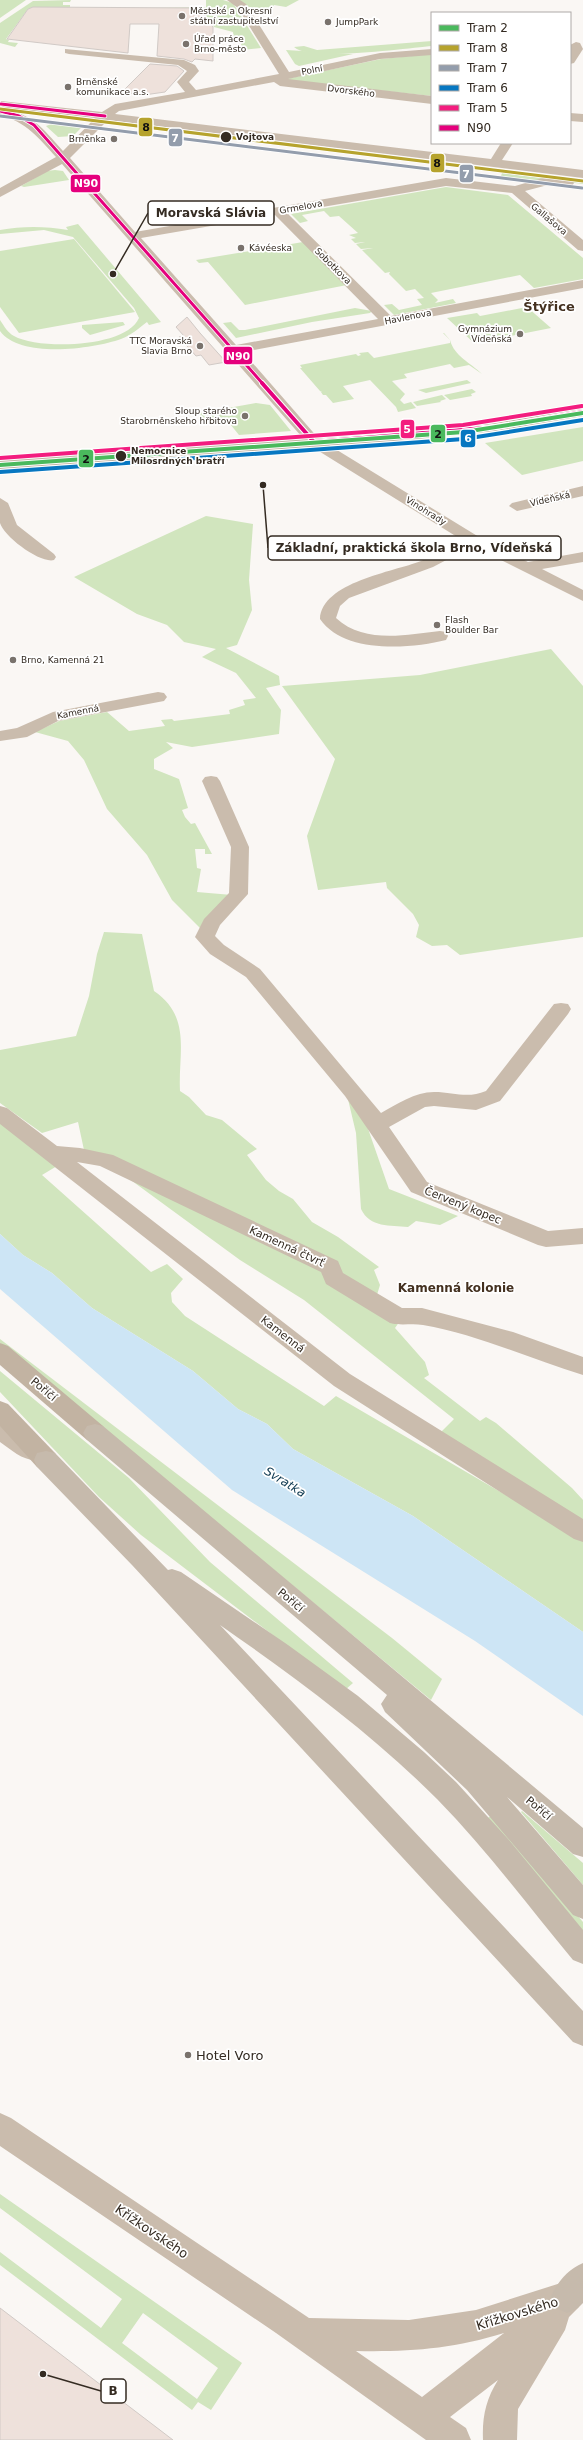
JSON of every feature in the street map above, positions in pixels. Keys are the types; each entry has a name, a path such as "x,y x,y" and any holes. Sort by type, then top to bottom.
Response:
{"highway":[{"name":"Poříčí","path":"95,1433 583,1845"},
{"path":"46,1460 141,1558 583,2032"},
{"path":"141,1558 294,1661 356,1708 390,1738 447,1791 479,1826 583,1952"},
{"path":"320,1624 375,1685 477,1782 583,1906"}],"main road":[{"path":"0,464 314,442 496,427 583,412"},
{"name":"Poříčí","path":"0,1352 95,1433"},
{"path":"0,1410 46,1460"}],"street":[{"path":"232,0 242,6 285,75"},
{"path":"571,59 577,49 576,45"},
{"path":"69,51 180,62 191,67 193,71 183,82 193,94"},
{"name":"Polní","path":"0,193 62,159 95,125 115,108 271,79 380,56 431,52"},
{"name":"Dvorského","path":"271,79 431,100"},
{"path":"0,104 495,162 583,174"},
{"path":"0,112 19,116 34,125 62,159 133,236 314,442"},
{"path":"571,117 583,118"},
{"path":"95,125 413,164 436,170 446,182"},
{"path":"495,162 506,144"},
{"path":"516,190 550,181 583,185"},
{"name":"Grmelova","path":"133,236 446,182 516,190"},
{"name":"Gallašova","path":"516,190 583,247"},
{"name":"Sobotkova","path":"278,211 388,321"},
{"name":"Havlenova","path":"233,350 583,284"},
{"name":"Vinohrady","path":"314,442 473,540 583,596"},
{"name":"Vídeňská","path":"517,506 583,491"},
{"path":"0,503 1,512 15,534 48,557"},
{"path":"440,636 393,640 368,639 340,630 328,619 328,614 331,607 337,600 349,593 427,564 473,540"},
{"path":"526,567 583,557"},
{"name":"Kamenná","path":"0,736 21,733 53,717 158,697"},
{"name":"Červený kopec","path":"211,781 240,847 238,894 211,923 205,937 213,949 250,970 347,1083 378,1124 405,1172 419,1187 546,1238 583,1236"},
{"path":"378,1124 420,1101 434,1099 460,1103 476,1103 493,1096 561,1009"},
{"name":"Kamenná","path":"0,1113 342,1380 583,1532"},
{"name":"Kamenná čtvrť","path":"51,1153 99,1159 119,1167 330,1267 334,1278 398,1317 422,1316 513,1341 583,1366"},
{"path":"0,1430 46,1460"},
{"name":"Křížkovského","path":"0,2128 303,2334 454,2440"},
{"path":"500,2440 499,2427 502,2404 575,2288"},
{"name":"Křížkovského","path":"303,2334 417,2335 476,2326 575,2288"},
{"name":"Křížkovského","path":"423,2417 504,2355 575,2288"}],"green space":[{"path":"0,0 26,0 0,18"},
{"path":"71,0 70,2 63,2 63,5 70,5 70,8 33,7 28,9 6,39 9,40 8,42 18,43 15,47 0,43 0,23 33,1"},
{"path":"206,0 223,0 233,3 261,48 242,50 241,43 234,43 233,32 214,27 200,8 154,8 206,7"},
{"path":"238,0 299,0 286,7 274,5 273,8 258,9 251,8"},
{"path":"431,41 431,46 338,54 303,51 294,47 304,46 317,50"},
{"path":"286,50 353,54 299,66 295,64"},
{"path":"431,54 431,96 281,80 381,59"},
{"path":"54,123 79,126 81,128 73,136 58,137 46,126"},
{"path":"47,171 63,171 69,180 24,187 21,186"},
{"path":"502,173 583,184 551,180 535,182 503,177 501,176"},
{"path":"446,187 508,195 583,258 583,279 534,288 520,275 431,293 438,300 435,303 453,299 456,303 394,315 384,305 392,304 399,310 422,305 417,299 424,298 415,289 406,291 389,274 390,272 385,273 362,250 373,248 361,249 356,244 365,242 355,243 351,239 356,238 349,235 358,233 339,216 330,217 324,211 302,215 308,221 300,223 291,214"},
{"path":"78,224 161,322 149,325 147,322 131,334 121,339 93,346 58,349 40,348 23,345 10,340 0,331 0,320 12,335 26,340 42,343 81,344 100,341 118,335 131,328 139,318 134,308 73,237 44,230 0,234 0,230 25,227 68,230 66,227"},
{"path":"74,239 135,312 19,333 0,307 0,251"},
{"path":"303,242 347,285 245,305 208,262 199,263 196,260"},
{"path":"527,307 551,328 474,343 447,318 477,313 480,316"},
{"path":"355,308 372,311 370,313 312,322 236,338 223,323 231,322 239,330 245,330"},
{"path":"123,322 125,325 90,335 82,328 82,325"},
{"path":"450,340 455,351 482,374 469,365 454,368 450,364 404,374 407,378 392,381 405,394 400,400 404,404 411,402 416,408 398,412 396,407 370,380 343,386 354,399 333,403 326,395 323,395 300,368 302,368 300,365 356,354 358,356 361,355 359,353 368,352 374,358 450,343"},
{"path":"467,380 471,383 426,393 418,390"},
{"path":"472,389 476,392 471,394 472,396 450,400 444,395"},
{"path":"442,395 446,399 440,401 441,402 417,406 413,402"},
{"path":"256,403 270,405 291,431 239,435 226,419 201,421 200,413"},
{"path":"583,427 583,461 522,475 485,443"},
{"path":"206,516 253,524 249,580 252,610 237,645 226,648 279,676 280,685 266,688 281,710 279,734 192,747 166,742 173,748 154,759 154,769 179,779 188,808 182,810 185,817 191,824 195,823 212,854 205,854 205,849 195,849 197,868 201,869 197,892 232,895 202,930 172,900 147,855 107,809 84,760 68,741 35,732 59,721 107,712 129,731 165,726 161,720 172,719 174,721 230,714 229,710 245,705 243,700 256,698 236,673 202,657 216,649 184,642 167,625 137,614 74,577"},
{"path":"551,649 583,686 583,937 460,955 447,945 432,946 416,937 419,925 413,914 387,888 386,882 318,890 307,836 335,759 282,686 420,675"},
{"path":"104,932 142,934 154,991 166,1001 174,1012 178,1024 181,1050 180,1091 189,1097 206,1115 222,1120 257,1149 247,1155 266,1180 279,1191 293,1199 312,1222 338,1237 379,1267 374,1270 380,1285 372,1311 400,1321 395,1328 425,1362 429,1375 424,1378 480,1421 486,1417 496,1423 572,1488 583,1500 583,1526 440,1433 454,1419 304,1300 240,1260 128,1178 84,1150 78,1122 42,1133 0,1103 0,1050 76,1036 89,996 97,954"},
{"path":"347,1095 366,1123 389,1189 458,1216 440,1225 416,1221 408,1227 375,1223 365,1215 361,1209 356,1133"},
{"path":"0,1121 57,1166 42,1175 151,1272 167,1264 183,1279 171,1293 172,1302 185,1316 324,1406 336,1396 583,1540 583,1632 413,1516 293,1449 267,1424 238,1409 193,1371 92,1308 52,1273 23,1255 0,1234"},
{"path":"0,1339 392,1638 442,1679 431,1700 0,1343"},
{"path":"0,1371 129,1478 210,1562 353,1683 345,1690 141,1535 99,1497 0,1392"},
{"path":"522,1811 583,1863 583,1885 521,1812"},
{"path":"492,1815 583,1922 583,1936 485,1820"},
{"path":"0,2194 242,2363 211,2410 198,2402 192,2410 0,2265 0,2252 101,2328 122,2299 0,2208","holes":["143,2313 218,2368 197,2399 122,2343"]}],"water":[{"name":"Svratka","path":"0,1234 23,1255 52,1273 92,1308 193,1371 238,1409 267,1424 293,1449 413,1516 583,1632 583,1716 475,1641 232,1490 0,1289"}],"building":[{"path":"33,7 199,8 213,27 213,61 195,59 192,62 184,59 157,56 159,24 130,24 128,53 7,39 28,9"},
{"path":"150,64 177,66 184,71 165,92 144,95 122,92"},
{"name":"TTC Moravská Slavia Brno","path":"187,317 226,362 209,365 201,355 196,356 179,337 184,336 176,327"},
{"path":"0,2308 173,2440 0,2440"}],"tram line":[{"name":"8","path":"0,109 583,181"},
{"name":"7","path":"0,116 582,188"},
{"name":"5","path":"0,458 463,425 582,406"},
{"name":"2","path":"0,465 464,432 583,413"},
{"name":"6","path":"0,472 464,439 583,420"}],"transit line":[{"name":"N90","path":"1,104 105,116"},
{"name":"N90","path":"0,111 19,116 34,125 314,442"},
{"name":"N90","path":"314,442 496,427 583,412"}],"place":[{"name":"Městské a Okresní státní zastupitelství","path":"182,16"},
{"name":"JumpPark","path":"328,22"},
{"name":"Úřad práce Brno-město","path":"186,44"},
{"name":"Brněnské komunikace a.s.","path":"68,87"},
{"name":"Vojtova","path":"226,137"},
{"name":"Brněnka","path":"114,139"},
{"name":"Kávéeska","path":"241,248"},
{"name":"Moravská Slávia","path":"113,274"},
{"name":"Gymnázium Vídeňská","path":"520,334"},
{"name":"TTC Moravská Slavia Brno","path":"200,346"},
{"name":"Sloup starého Starobrněnskeho hřbitova","path":"245,416"},
{"name":"Nemocnice Milosrdných bratří","path":"121,456"},
{"name":"Základní, praktická škola Brno, Vídeňská","path":"263,485"},
{"name":"Flash Boulder Bar","path":"437,625"},
{"name":"Brno, Kamenná 21","path":"13,660"},
{"name":"Hotel Voro","path":"188,2055"},
{"name":"B","path":"43,2374"}],"district":[{"name":"Štýřice","path":"549,306"},
{"name":"Kamenná kolonie","path":"456,1288"}]}
